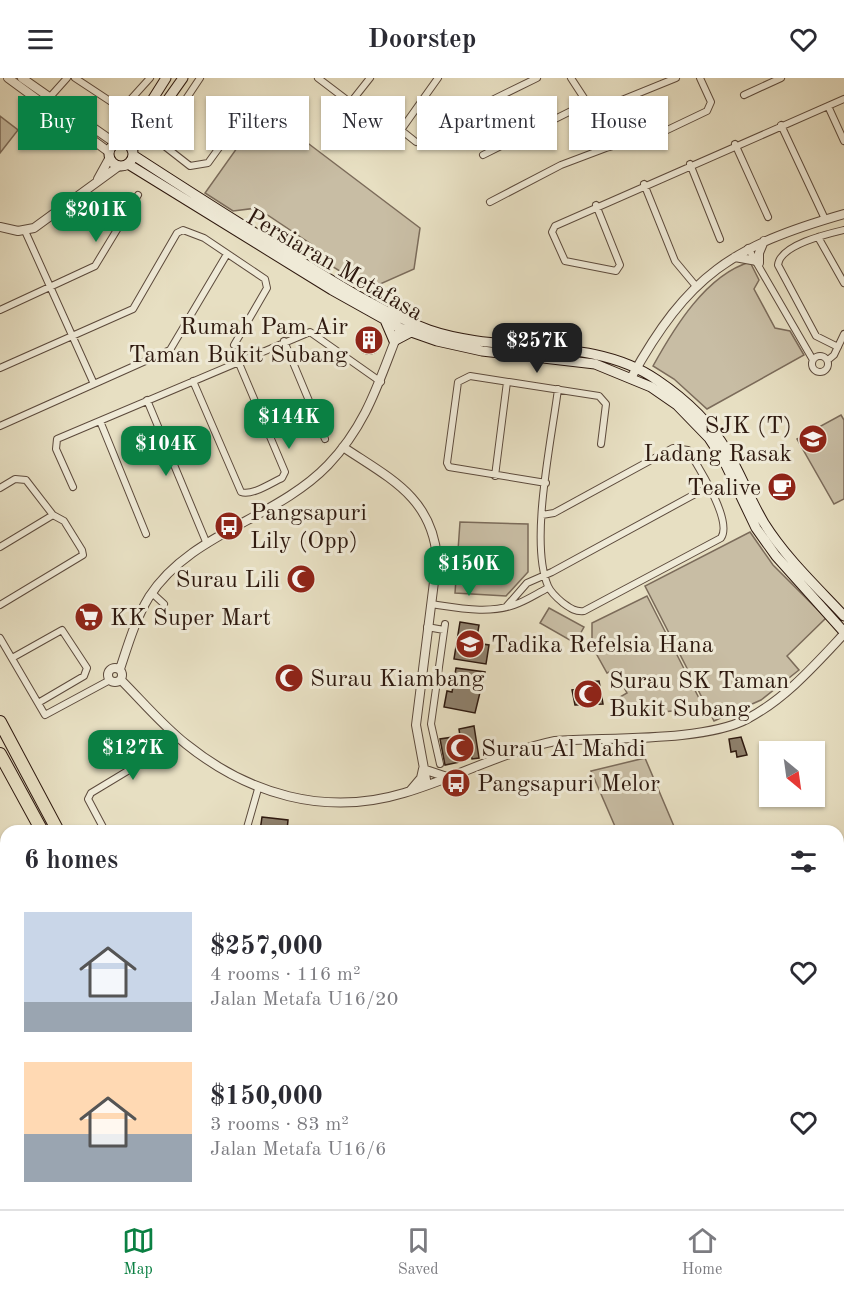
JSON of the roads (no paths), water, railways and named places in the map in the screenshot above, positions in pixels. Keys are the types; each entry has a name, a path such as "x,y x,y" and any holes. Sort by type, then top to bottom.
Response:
{"highway":[{"path":"0,722 55,825"},
{"path":"0,754 39,825"}],"main road":[{"path":"156,96 166,78"},
{"path":"168,96 183,78"},
{"path":"109,155 121,150"},
{"path":"123,165 126,150"},
{"name":"Persiaran Metafasa","path":"129,150 388,317"},
{"name":"Persiaran Metafasa","path":"109,155 388,317 479,343 560,348 636,368 655,378 683,399 716,434 754,506 777,542 844,616"},
{"path":"388,317 400,328"},
{"path":"388,317 394,341 411,332"},
{"name":"Persiaran Metafasa","path":"400,328 482,351 595,364 631,378 677,405 709,438 724,461 756,528 776,556 844,633"}],"street":[{"path":"8,78 109,155 98,179"},
{"name":"Persiaran Metafasa","path":"22,78 49,96"},
{"path":"51,96 67,78"},
{"path":"75,78 122,109 150,78"},
{"path":"200,78 158,141 190,166 208,163 217,150"},
{"path":"318,78 343,96"},
{"path":"356,96 370,78"},
{"path":"405,124 438,78"},
{"path":"502,96 537,78"},
{"path":"571,78 583,96"},
{"path":"632,96 676,78"},
{"path":"668,130 707,111 711,106 700,78"},
{"path":"744,95 781,78"},
{"path":"596,205 620,266 616,271 565,261 552,232 555,226 596,205 844,99"},
{"path":"828,106 844,141"},
{"path":"483,155 569,112"},
{"path":"781,125 825,219"},
{"path":"405,133 416,142"},
{"path":"735,144 768,217"},
{"path":"490,202 561,165 601,150"},
{"path":"690,164 720,239"},
{"path":"0,227 10,231 25,231 58,212 98,179 123,165"},
{"path":"644,184 675,261 695,285"},
{"path":"0,310 98,264 138,195"},
{"path":"631,378 665,320 695,285 748,248 844,214"},
{"path":"0,368 133,309 179,231 189,230 263,276 267,288 234,345"},
{"path":"838,347 816,336 778,265 784,254 818,237 844,230"},
{"path":"25,231 94,384"},
{"path":"818,237 844,283"},
{"path":"758,262 764,241"},
{"path":"748,248 813,360 814,369 820,373 828,367 828,360"},
{"path":"0,426 171,350 227,254"},
{"path":"734,257 758,262"},
{"path":"0,638 45,715 110,680 116,682 120,680 123,675 120,669 138,616 152,593 184,558 295,494 328,465 344,447 365,417 381,382 400,328"},
{"path":"73,487 56,449 57,440 284,341 314,333 381,382"},
{"path":"828,360 834,356 844,334"},
{"path":"284,341 325,439"},
{"path":"813,360 822,356 828,360"},
{"path":"193,381 241,492 246,493 265,486 282,478 285,472 238,361"},
{"path":"546,483 452,469 447,463 458,382 470,376 599,396 606,404 601,444"},
{"path":"495,476 507,382"},
{"path":"542,515 554,513 673,448 688,450 725,524 725,531 721,538 584,611 571,609 548,588 542,560 542,515 558,389"},
{"path":"147,400 207,544"},
{"path":"100,421 146,534"},
{"path":"344,447 411,494 424,511 431,526 436,550 431,604 417,699 417,742 427,785"},
{"path":"0,488 15,479 26,480 53,515 64,521 83,555 0,606"},
{"path":"506,607 527,583 708,487"},
{"path":"0,547 53,515"},
{"path":"527,583 534,595"},
{"path":"431,604 469,609 506,607 548,588"},
{"path":"152,593 164,604"},
{"path":"428,627 444,627 431,724 440,765"},
{"path":"12,658 59,630 64,632 87,668 84,676 38,703"},
{"path":"120,680 175,734 225,772 258,789 315,801 353,803 383,799 408,792 530,746 555,741 718,731 745,721 780,698 844,633"},
{"path":"425,644 441,647"},
{"path":"110,680 110,670 120,669"},
{"path":"421,672 436,675"},
{"path":"102,825 88,799 91,793 159,752 175,734"},
{"path":"417,742 433,739"},
{"path":"423,770 449,777"},
{"path":"408,792 421,778 423,770"},
{"path":"248,825 258,789"}],"place":[{"name":"Rumah Pam Air Taman Bukit Subang","path":"369,340"},
{"name":"SJK (T) Ladang Rasak","path":"813,439"},
{"name":"Tealive","path":"782,487"},
{"name":"Pangsapuri Lily (Opp)","path":"229,526"},
{"name":"Surau Lili","path":"301,579"},
{"name":"KK Super Mart","path":"89,617"},
{"name":"Tadika Refelsia Hana","path":"470,644"},
{"name":"Surau Kiambang","path":"289,678"},
{"name":"Surau SK Taman Bukit Subang","path":"588,694"},
{"name":"Surau Al Mahdi","path":"460,748"},
{"name":"Pangsapuri Melor","path":"456,783"}]}
